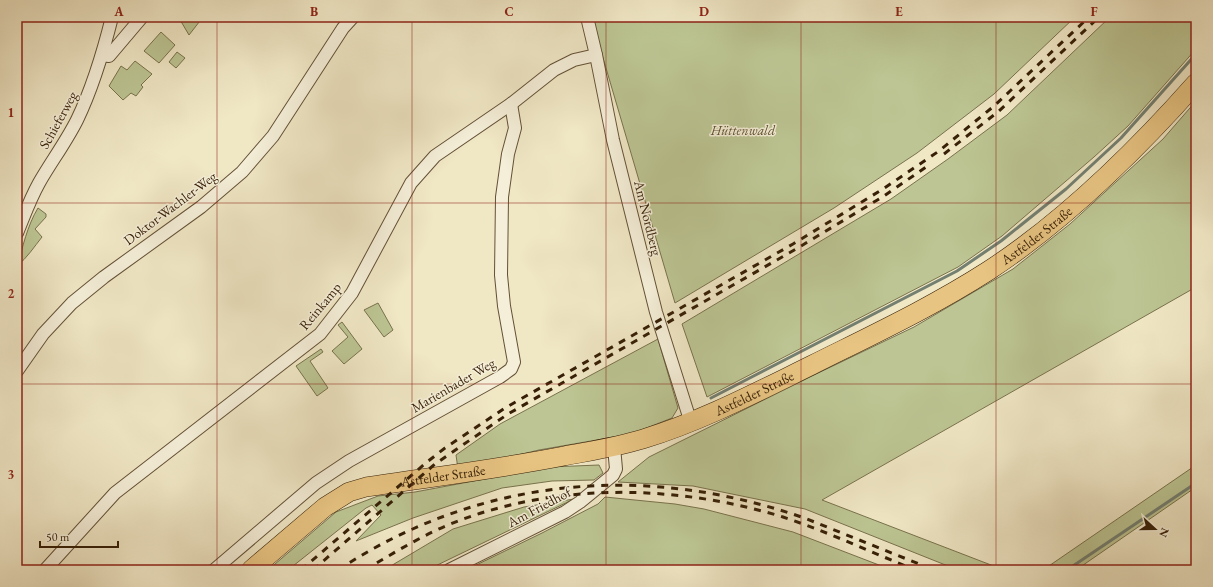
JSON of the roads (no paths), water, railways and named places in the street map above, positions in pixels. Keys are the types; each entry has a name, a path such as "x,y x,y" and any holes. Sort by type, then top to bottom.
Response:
{"main road":[{"name":"Astfelder Straße","path":"251,570 325,507 350,492 382,485 480,471 614,447 658,435 691,423 734,403 884,329 930,305 988,271 1019,249 1098,183 1166,117 1196,83"}],"street":[{"name":"Schieferweg","path":"17,233 26,209 76,122 91,90 112,17"},
{"path":"102,55 109,56 142,17"},
{"name":"Doktor-Wachler-Weg","path":"17,371 43,334 72,303 110,272 201,207 242,172 273,136 343,28 353,17"},
{"name":"Am Nordberg","path":"587,17 596,55 612,140 654,305 691,423"},
{"name":"Reinkamp","path":"45,570 115,493 320,334 352,292 411,183 434,156 511,104 554,70 574,60 596,55"},
{"name":"Marienbader Weg","path":"214,570 316,483 348,461 500,377 511,369 514,362 504,306 501,268 502,197 508,154 515,128 511,104"},
{"name":"Am Friedhof","path":"449,570 565,512 580,502 613,475 616,468 614,447"}],"waterway":[{"path":"711,398 957,271 1001,241 1066,189 1121,138 1196,54"},
{"path":"1067,570 1196,483"},
{"path":"412,570 416,567"}],"railway":[{"path":"301,570 427,462 445,448 505,408 793,244 883,189 939,151 994,106 1089,17"},
{"path":"944,154 999,111 1099,17"},
{"path":"313,570 435,464 508,414 796,249 884,196 926,167"},
{"path":"338,570 393,538 449,514 507,498 566,488 626,485 686,490 747,501 807,519 934,570"},
{"path":"365,570 434,531 497,508 538,499 579,494 620,492 662,494 743,506 800,523 915,570"}],"park label":[{"name":"Hüttenwald","path":"743,130"}]}
